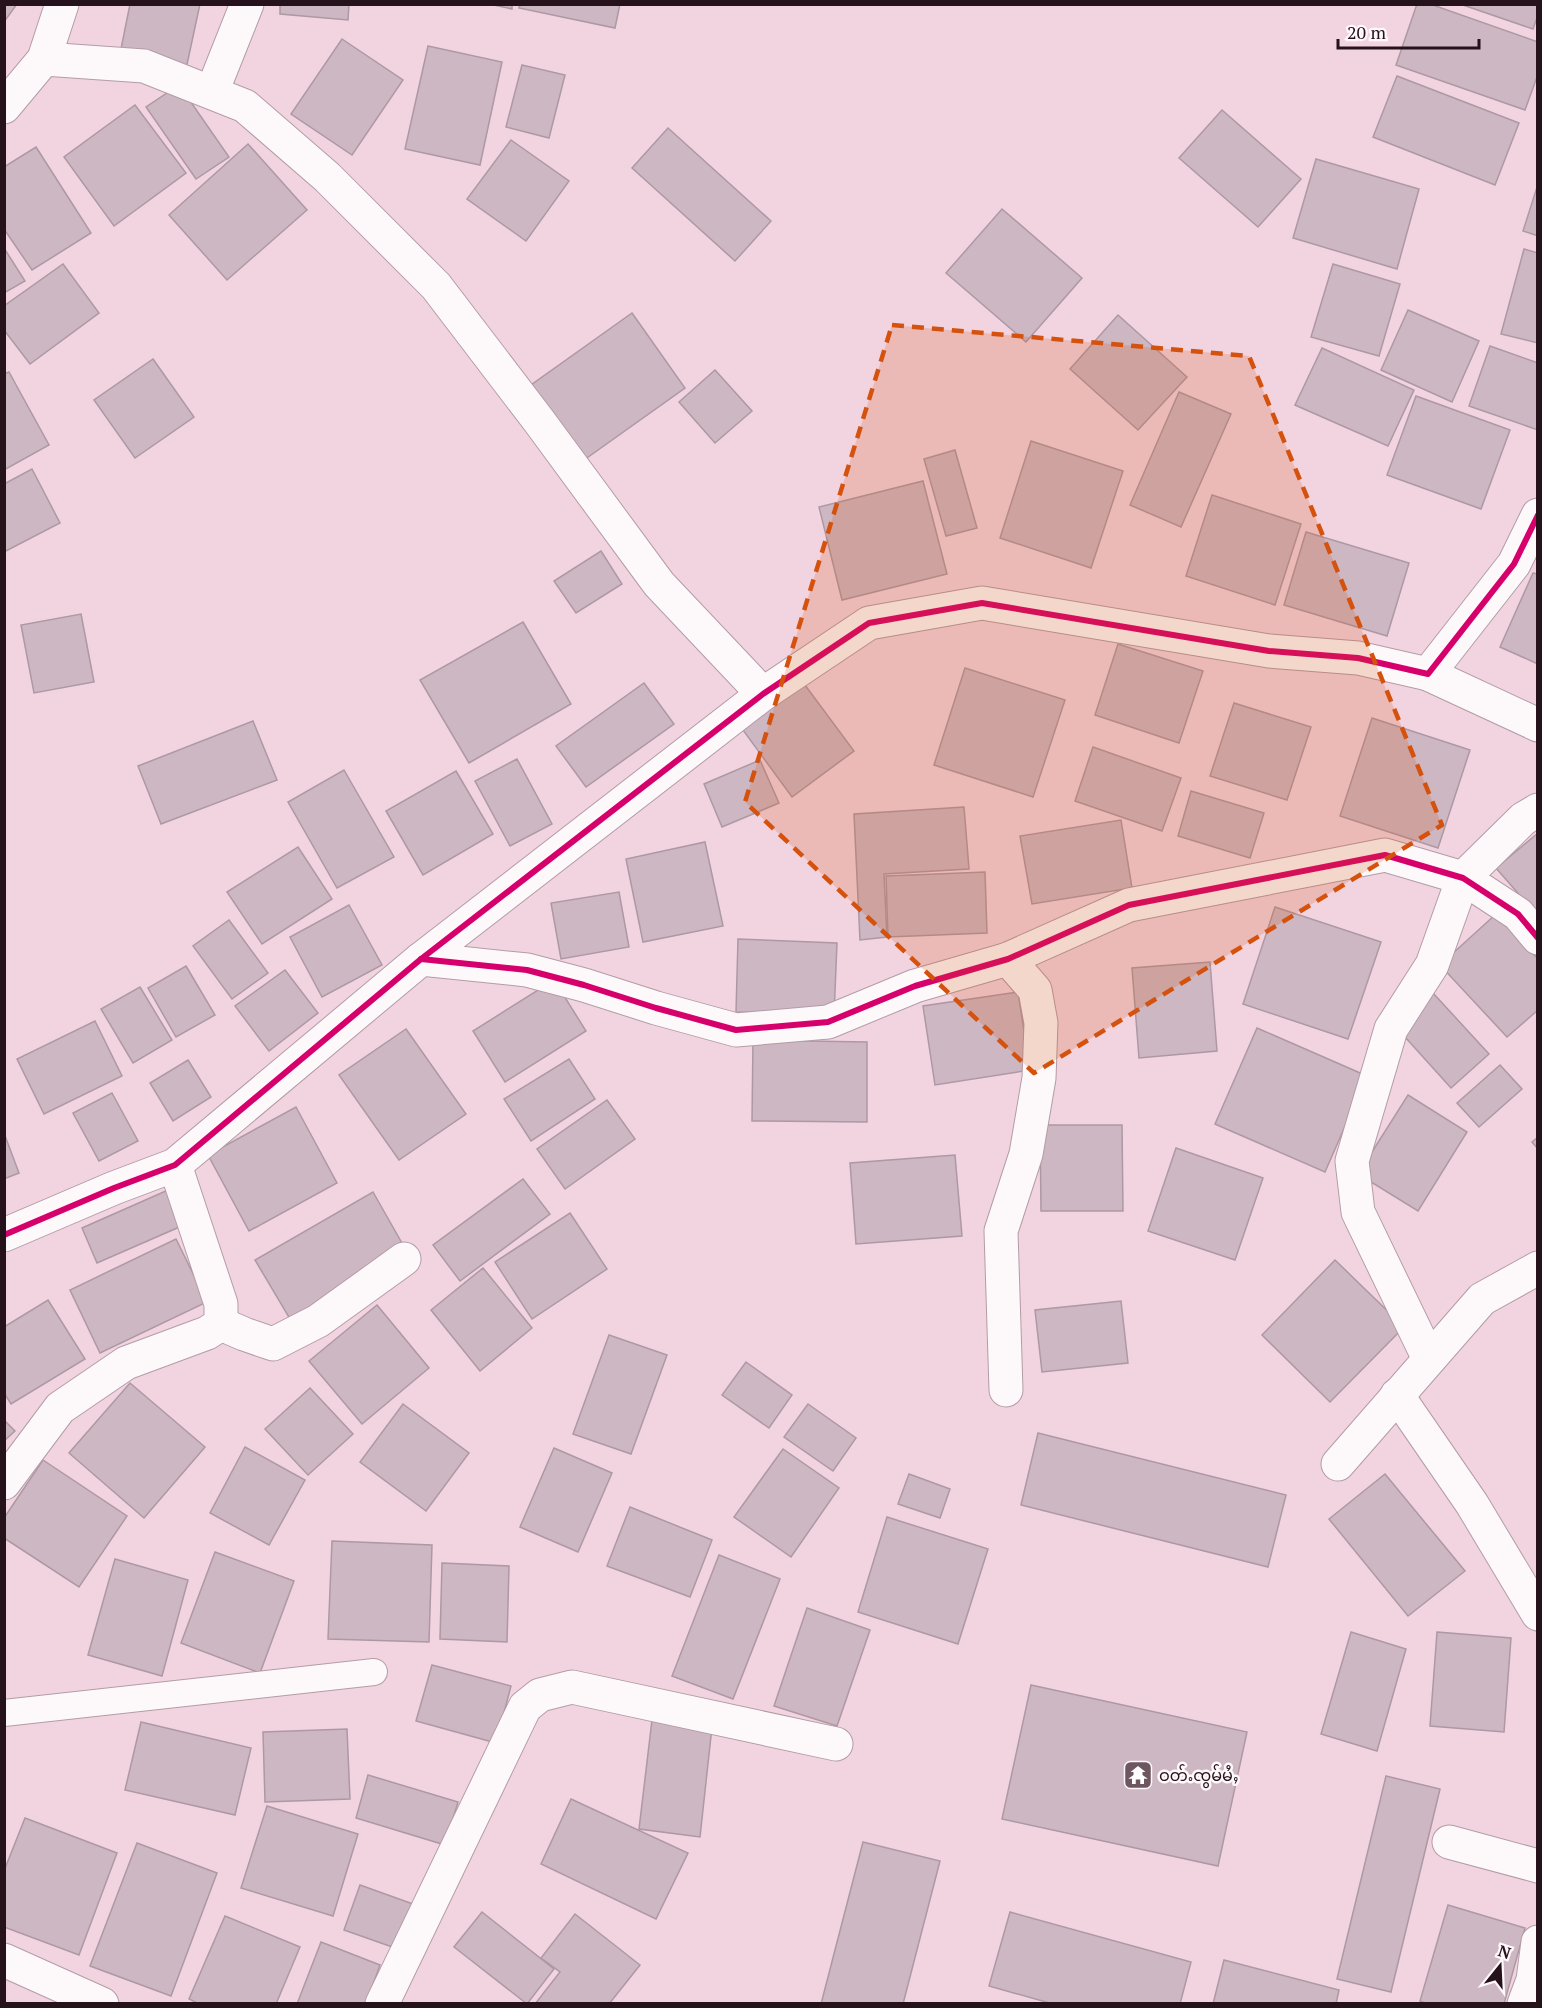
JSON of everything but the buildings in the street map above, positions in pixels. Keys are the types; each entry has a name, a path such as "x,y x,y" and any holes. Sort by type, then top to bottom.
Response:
{"street":[{"path":"4,107 44,59 62,4"},
{"path":"212,92 247,4"},
{"path":"44,59 144,66 212,92 245,106 327,177 436,286 540,421 660,584 763,694"},
{"path":"1428,674 1514,564 1538,515"},
{"path":"4,1235 114,1188 175,1165 421,960 763,694 869,623 982,603 1269,651 1358,658 1428,674 1538,725"},
{"path":"1429,1359 1358,1212 1352,1161 1390,1029 1432,965 1463,878 1523,819 1538,810"},
{"path":"421,960 527,970 736,1030 828,1022 915,986 1008,959 1129,905 1385,855 1463,878 1518,914 1538,938"},
{"path":"1006,1390 1001,1231 1026,1154 1039,1078 1041,1023 1035,990 1008,959"},
{"path":"175,1165 221,1304 221,1324"},
{"path":"221,1324 273,1344 318,1321 404,1259"},
{"path":"1338,1464 1482,1299 1538,1268"},
{"path":"4,1483 60,1408 126,1363 207,1333 221,1324"},
{"path":"1397,1395 1472,1504 1538,1614"},
{"path":"382,2004 525,1707 540,1695 572,1687 836,1744"},
{"path":"1449,1842 1538,1866"},
{"path":"1524,2004 1533,1980 1538,1942"},
{"path":"4,1960 102,2004"}],"lane":[{"path":"4,1713 374,1672"}],"highlighted area":[{"path":"892,325 1249,356 1442,825 1034,1073 745,802"}],"cycle path":[{"path":"4,1235 114,1188 175,1165 421,959 763,694 869,623 982,603 1269,651 1358,658 1428,674 1514,564 1538,515"},
{"path":"421,959 527,970 736,1030 828,1022 915,986 1008,959 1129,905 1385,855 1463,878 1518,914 1538,938"}],"place":[{"name":"ဝတ်ႉၸွမ်မႆႇ","path":"1138,1775"}]}
